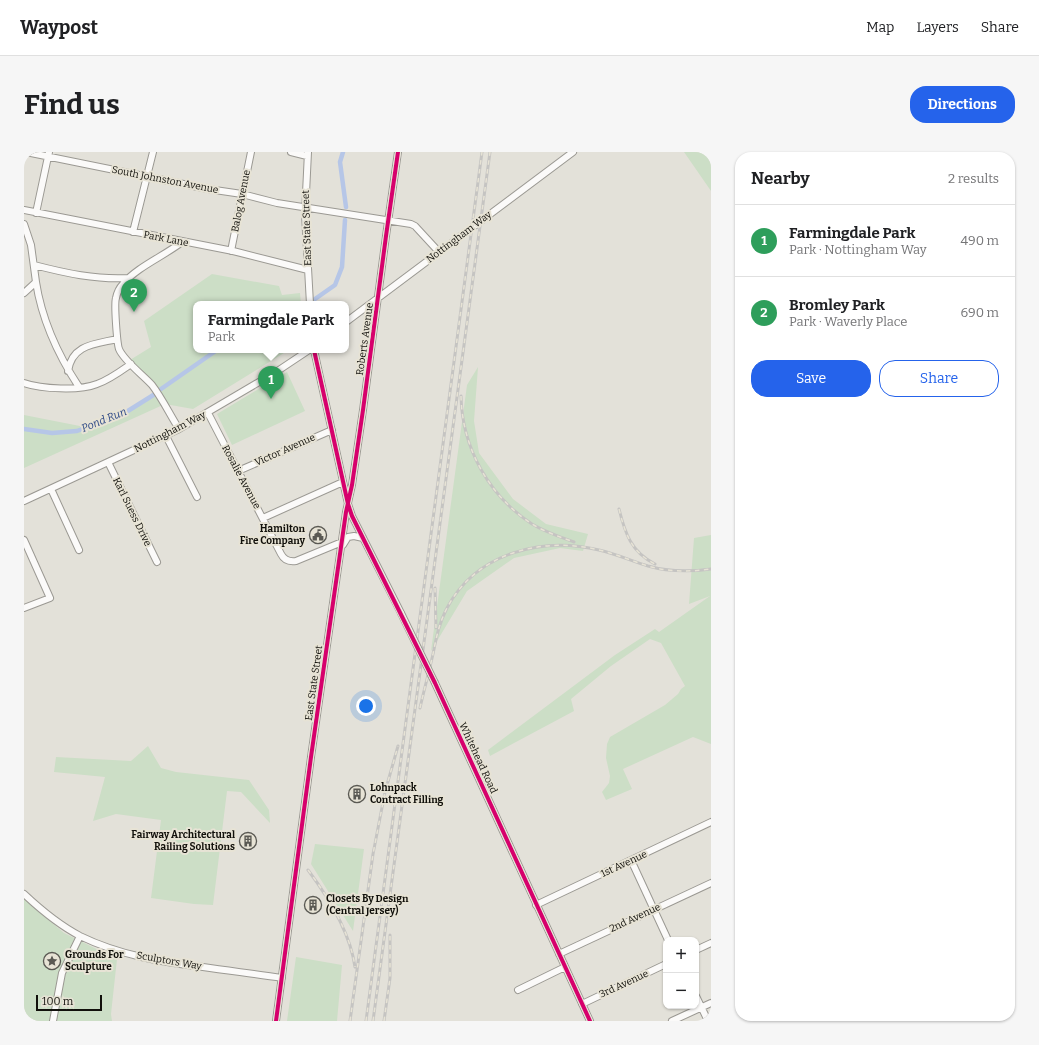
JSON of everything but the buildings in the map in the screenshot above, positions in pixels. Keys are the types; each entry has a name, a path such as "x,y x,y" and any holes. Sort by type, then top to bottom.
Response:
{"street":[{"name":"South Johnston Avenue","path":"26,152 48,154 147,176 242,194 277,203 411,224 415,226 439,252"},
{"path":"133,232 153,152"},
{"name":"Balog Avenue","path":"231,251 251,152"},
{"path":"291,152 308,154"},
{"name":"Roberts Avenue","path":"348,504 362,417 398,152"},
{"name":"Nottingham Way","path":"349,320 573,152"},
{"path":"36,213 48,154"},
{"name":"East State Street","path":"308,154 305,208 310,301"},
{"name":"Park Lane","path":"24,210 231,251 308,270"},
{"path":"24,224 31,245 36,282 47,326 58,352 78,387"},
{"path":"179,429 154,389 126,359 120,350 117,339 116,298 121,287 129,278 170,252 182,242"},
{"path":"34,265 60,272 95,278 129,278"},
{"path":"24,293 36,282"},
{"path":"68,371 71,361 81,349 87,346 117,339"},
{"name":"Nottingham Way","path":"24,501 166,436 208,413 304,353"},
{"name":"East State Street","path":"276,1021 341,545 348,504 315,353"},
{"path":"24,383 47,388 90,386 102,382 132,364"},
{"name":"Rosalie Avenue","path":"208,413 282,556 288,561 296,561 341,545"},
{"name":"Victor Avenue","path":"238,472 332,430"},
{"path":"166,436 197,497"},
{"name":"Karl Suess Drive","path":"108,462 157,562"},
{"path":"263,518 343,482"},
{"path":"51,488 79,550"},
{"name":"Whitehead Road","path":"348,504 352,516 435,683 590,1021"},
{"path":"341,545 348,537 354,536 363,538"},
{"path":"24,540 50,598 24,608"},
{"name":"1st Avenue","path":"536,905 711,822"},
{"path":"631,860 667,937"},
{"name":"2nd Avenue","path":"559,954 711,883"},
{"name":"Sculptors Way","path":"24,894 50,916 80,936 120,952 153,960 282,978"},
{"path":"53,1021 62,973 80,936"},
{"path":"699,948 711,942"},
{"name":"3rd Avenue","path":"582,1004 663,965"},
{"path":"518,990 565,967"},
{"path":"699,1002 708,1021"},
{"path":"672,1021 711,1003"}],"green space":[{"path":"684,152 711,152 711,191"},
{"path":"212,274 279,286 282,295 300,293 301,301 193,301 193,353 284,353 193,409 165,404 24,468 24,415 85,427 128,413 157,391 130,360 151,347 144,321"},
{"path":"478,367 474,421 479,453 513,499 546,524 588,534 583,551 560,548 514,558 467,591 431,651 467,385"},
{"path":"287,372 305,411 232,445 217,414"},
{"path":"711,535 711,744 693,737 623,769 632,789 606,800 602,792 609,783 610,776 606,758 607,744 610,737 665,705 685,686 661,643 650,639 611,666 571,699 574,711 490,756 488,750 615,655 655,629 659,632 710,596 689,604 694,538"},
{"path":"148,746 161,768 176,772 249,780 269,810 270,823 241,792 227,791 213,905 151,898 161,820 116,814 93,821 105,777 54,772 56,757 131,761"},
{"path":"315,844 364,849 353,931 311,864"},
{"name":"Grounds For Sculpture","path":"24,899 64,933 117,959 111,1014 112,1021 24,1021"},
{"path":"296,957 342,965 337,1021 287,1021"}],"waterway":[{"name":"Pond Run","path":"343,152 340,162 346,207"},
{"name":"Pond Run","path":"315,299 335,285 342,267 345,220"},
{"name":"Pond Run","path":"161,389 213,353"},
{"name":"Pond Run","path":"24,429 52,433 77,431 123,414 155,394"}],"railway":[{"path":"366,1021 482,152"},
{"path":"373,1021 490,152"},
{"path":"461,396 466,434 481,469 491,485 503,500 532,524 547,532 574,542"},
{"path":"619,509 630,541 640,554 655,564"},
{"path":"420,708 438,631 447,608 460,589 475,574 493,562 512,553 555,545 577,546 599,550 648,566 664,569 687,571 711,569"},
{"path":"435,588 436,628"},
{"path":"350,1021 373,854 385,792 398,746"},
{"path":"308,870 324,892 338,916 348,941 355,967"},
{"path":"384,1021 390,978 390,935"}],"cycle path":[{"path":"276,1021 311,757 346,512 352,485 363,410 398,152"},
{"path":"315,353 348,504 352,516 435,683 590,1021"}],"place":[{"name":"Bromley Park","path":"134,312"},
{"name":"Farmingdale Park","path":"271,399"},
{"name":"Hamilton Fire Company","path":"318,535"},
{"name":"Lohnpack Contract Filling","path":"357,794"},
{"name":"Fairway Architectural Railing Solutions","path":"248,841"},
{"name":"Closets By Design (Central Jersey)","path":"313,905"},
{"name":"Grounds For Sculpture","path":"52,961"}]}
